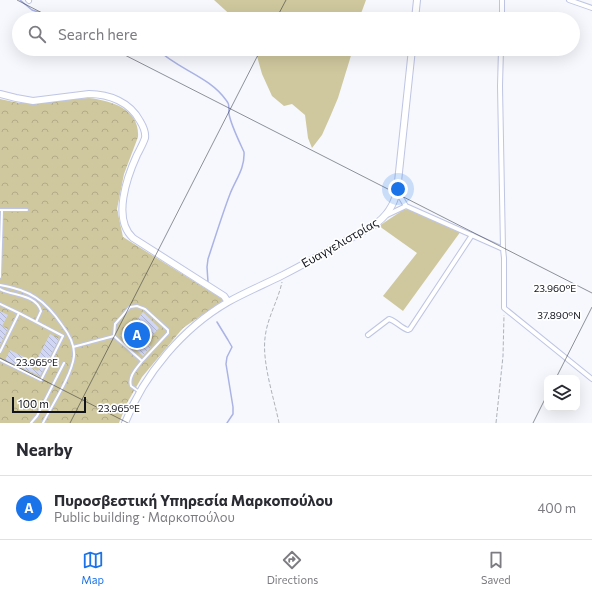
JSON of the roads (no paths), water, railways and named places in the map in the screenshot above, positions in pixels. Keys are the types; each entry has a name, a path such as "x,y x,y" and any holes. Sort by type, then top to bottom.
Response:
{"main road":[{"path":"416,12 417,0"},
{"name":"Ευαγγελιστρίας","path":"125,423 139,392 155,369 187,332 228,302 283,275 374,225 385,216 392,205 397,191 411,56"},
{"path":"0,94 33,101 96,94 109,97 130,107 139,117 145,132 123,202 124,223 128,234 167,261 224,296 228,302"}],"street":[{"path":"502,0 502,12"},
{"path":"569,0 592,8"},
{"path":"501,56 504,308 592,379"},
{"path":"397,191 406,206 503,249"},
{"path":"385,216 406,206"},
{"path":"368,335 389,319 393,320 405,329 410,329 472,235"}],"lane":[{"path":"0,277 1,210 27,210"},
{"path":"0,285 14,287 41,300 54,313 67,332 73,347 74,357 68,375 43,423"},
{"path":"0,289 20,295 37,304 41,311 36,322"},
{"path":"0,304 63,336 41,380 0,360"},
{"path":"114,336 115,324 130,307 137,306 145,309 168,330 168,333 132,374 130,381 131,386 139,392"},
{"path":"0,352 19,313"},
{"path":"73,347 114,336"},
{"path":"114,336 142,361"},
{"path":"31,423 37,416 64,363"}],"waterway":[{"path":"20,0 32,10 38,12"},
{"path":"165,56 211,85 228,102 231,123 244,152 242,168 227,202 208,259 208,282"},
{"path":"217,322 232,347 227,357 226,364 233,414 227,423"}],"place":[{"name":"Πυροσβεστική Υπηρεσία Μαρκοπούλου","path":"137,335"}]}
